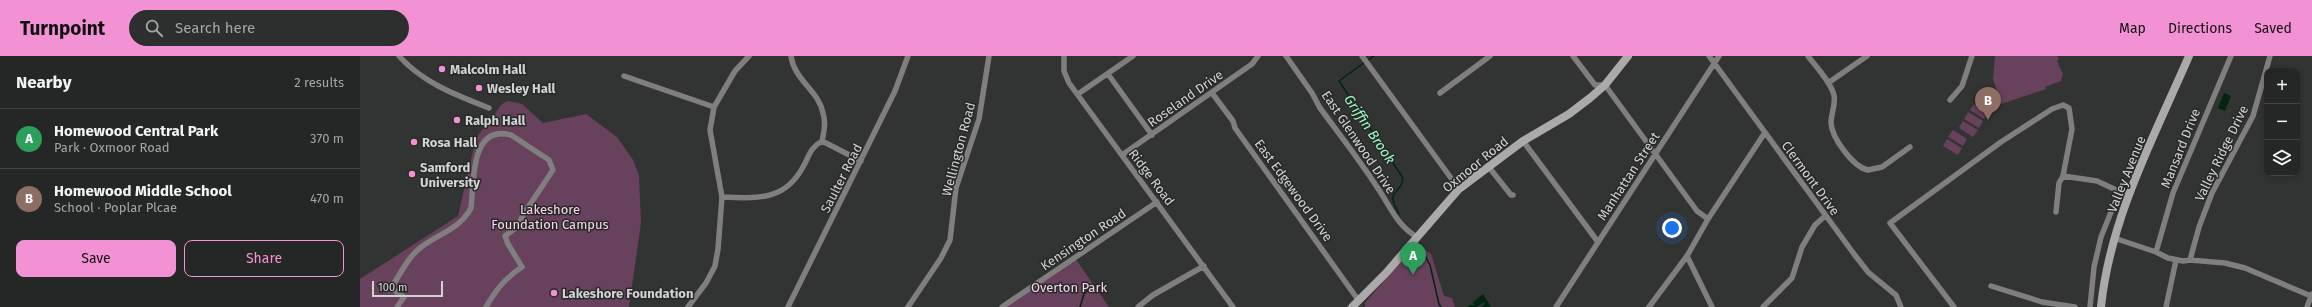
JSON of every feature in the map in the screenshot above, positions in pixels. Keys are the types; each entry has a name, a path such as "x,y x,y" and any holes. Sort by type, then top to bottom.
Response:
{"main road":[{"name":"Oxmoor Road","path":"1352,307 1359,304 1459,189 1523,141 1569,114 1605,85 1628,56"},
{"name":"Valley Avenue","path":"2102,307 2105,278 2114,238 2129,196 2189,56"}],"street":[{"path":"399,56 419,74 449,92 488,108"},
{"path":"688,307 706,283 715,266 718,249 722,197 711,145 710,130 714,108 735,71 749,56"},
{"path":"722,197 766,197 784,189 798,175 812,147 822,141 825,125 823,112 819,103 798,76 791,56"},
{"name":"Saulter Road","path":"788,307 896,91 908,56"},
{"name":"Wellington Road","path":"908,307 941,258 950,240 956,188 979,119 989,56"},
{"name":"Ridge Road","path":"1064,56 1064,71 1078,94 1233,307"},
{"path":"1078,94 1133,56"},
{"name":"Roseland Drive","path":"1122,156 1252,64 1258,56"},
{"name":"East Glenwood Drive","path":"1286,56 1312,93 1320,108 1379,190 1396,218 1402,226 1417,236"},
{"path":"1440,93 1490,56"},
{"path":"1573,56 1595,85 1605,85 1697,211 1708,219"},
{"name":"Clermont Drive","path":"1709,56 1764,134 1825,216 1868,272 1896,295 1901,307"},
{"name":"Manhattan Street","path":"1556,307 1719,56"},
{"path":"1808,56 1828,83 1834,100 1831,123 1832,132 1837,142 1862,169 1868,170 1882,167 1910,147"},
{"path":"1828,83 1867,56"},
{"path":"1950,100 1962,86 1972,56"},
{"name":"Mansard Drive","path":"2156,252 2173,193 2231,56"},
{"name":"Valley Ridge Drive","path":"2190,260 2199,227 2212,193 2253,116 2270,56"},
{"path":"1363,58 1459,189"},
{"path":"1108,74 1152,134"},
{"path":"624,76 714,108"},
{"name":"East Edgewood Drive","path":"1212,93 1233,121 1235,128 1246,144 1359,304"},
{"path":"1954,307 1890,223 1943,183 2052,109 2063,105 2069,108 2072,129 2063,176 2059,183 2056,212"},
{"path":"397,307 404,297 391,288 417,252 461,222 467,216 471,208 478,150 485,139 491,135 505,133 511,134 549,160 553,170 522,215 518,226 505,236 508,244 522,267 507,277 499,285 486,307"},
{"path":"1649,307 1687,256 1708,219 1764,134"},
{"path":"822,141 862,161"},
{"path":"1523,141 1598,242"},
{"path":"1488,166 1511,195 1513,195"},
{"path":"2063,176 2097,181 2129,196"},
{"path":"2090,307 2098,252 2119,192"},
{"name":"Kensington Road","path":"1002,307 1157,202"},
{"path":"1763,307 1792,278 1802,247 1815,225 1825,216"},
{"path":"2114,238 2176,260 2226,263 2245,268 2312,295 2307,307"},
{"path":"1687,256 1712,307"},
{"path":"2166,307 2176,260"},
{"path":"1138,307 1153,295 1204,266"},
{"path":"1991,286 2042,302 2075,307"}],"green space":[{"path":"1995,56 2057,56 2059,59 2057,61 2063,74 2061,81 2045,87 2046,89 2001,104 1993,79"},
{"name":"Lakeshore Foundation Campus","path":"508,101 522,104 543,123 586,114 617,137 633,160 639,175 641,223 629,307 360,307 360,279 458,216 476,138 502,104"},
{"path":"1974,104 1989,112 1984,119 1970,110"},
{"path":"1968,112 1983,121 1979,128 1964,119"},
{"path":"1963,121 1978,130 1973,137 1959,128"},
{"path":"1953,130 1967,139 1963,146 1948,137"},
{"path":"1947,139 1962,148 1958,155 1943,146"},
{"path":"1416,244 1431,254 1444,296 1452,298 1455,307 1365,307 1365,303"},
{"name":"Overton Park","path":"1075,258 1109,307 1005,307"}],"shaded area":[{"path":"2224,93 2231,96 2225,111 2218,108"},
{"path":"1483,294 1491,307 1481,307 1485,304 1484,302 1477,307 1468,307 1470,305 1474,305 1473,302"}],"waterway":[{"name":"Griffin Brook","path":"1368,60 1374,56"},
{"name":"Griffin Brook","path":"1365,62 1339,81 1403,178 1402,184 1393,196 1393,200 1399,214"},
{"name":"Griffin Brook","path":"1424,254 1430,265 1441,307"},
{"path":"1080,307 1084,294 1092,287"}],"place":[{"name":"Malcolm Hall","path":"442,69"},
{"name":"Wesley Hall","path":"479,88"},
{"name":"Ralph Hall","path":"457,120"},
{"name":"Homewood Middle School","path":"1988,120"},
{"name":"Rosa Hall","path":"414,142"},
{"name":"Samford University","path":"412,174"},
{"name":"Homewood Central Park","path":"1413,275"},
{"name":"Lakeshore Foundation","path":"554,293"}]}
